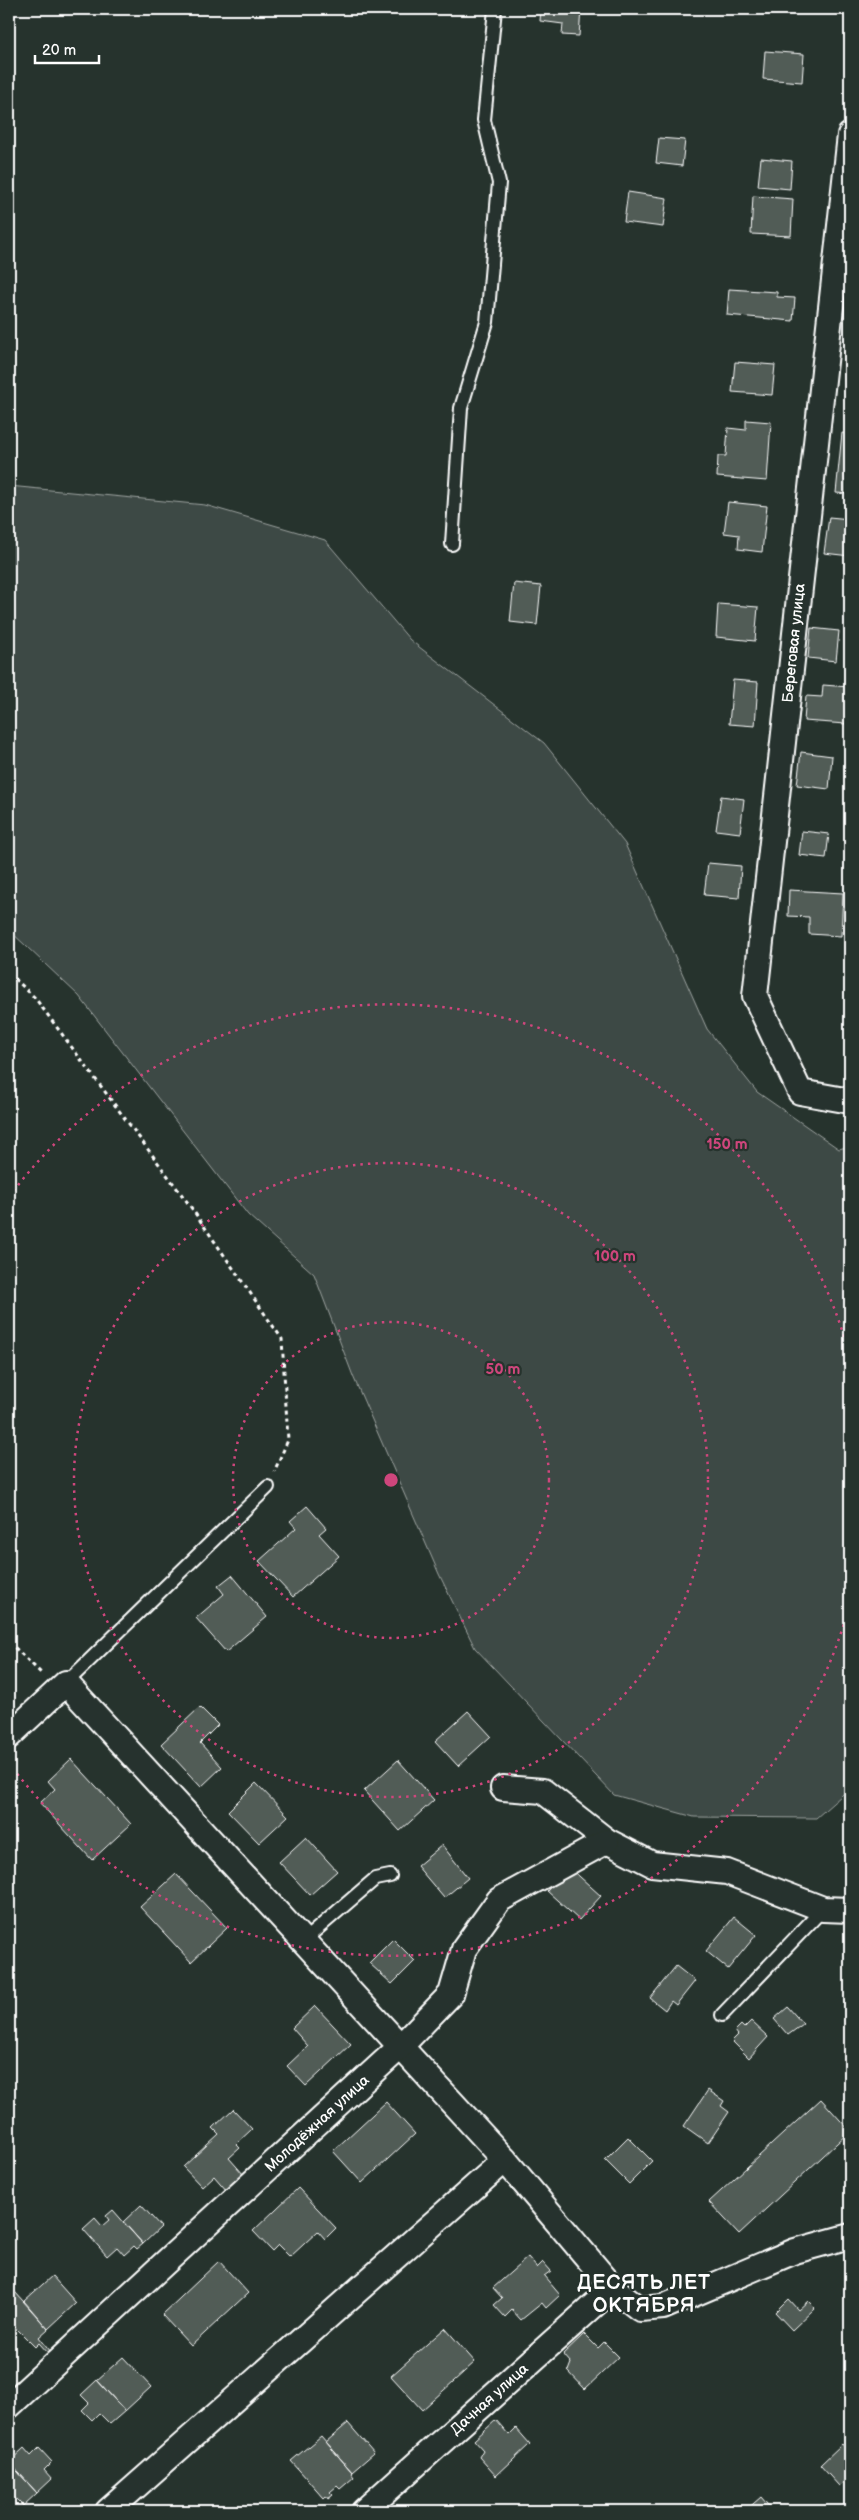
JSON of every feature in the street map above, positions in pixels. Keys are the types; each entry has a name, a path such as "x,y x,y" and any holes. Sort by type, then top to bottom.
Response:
{"street":[{"name":"Береговая улица","path":"850,135 755,996 800,1092 850,1101"},
{"path":"9,1736 62,1687 505,2160 613,2288 640,2309 663,2307 795,2251 850,2236"},
{"path":"503,1788 543,1791 606,1841 652,1864 727,1872 823,1909 850,1910"},
{"name":"Молодёжная улица","path":"9,2406 399,2048 451,1994 464,1949 499,1900 606,1841"},
{"path":"108,2511 505,2160"},
{"name":"Дачная улица","path":"364,2511 613,2288"}],"lane":[{"path":"452,544 461,408 487,322 489,302 498,183 484,120 495,9"},
{"path":"62,1687 268,1487"},
{"path":"302,1942 375,1879 390,1876"},
{"path":"722,2014 823,1909"}],"path":[{"path":"9,973 35,998 152,1156 282,1340 288,1440 268,1487"},
{"path":"9,1642 62,1687"}],"shaded area":[{"path":"9,486 205,505 325,540 410,640 544,743 625,844 707,1029 757,1092 839,1149 850,1146 850,1788 816,1818 694,1817 614,1795 475,1648 439,1574 353,1376 314,1274 248,1215 79,996 9,930"}],"building":[{"path":"541,9 581,9 579,36 562,35 563,24 540,21"},
{"path":"765,51 804,54 802,82 763,79"},
{"path":"659,138 685,140 682,166 656,163"},
{"path":"761,158 792,161 790,189 758,186"},
{"path":"628,192 667,198 663,227 624,222"},
{"path":"753,196 793,199 791,236 751,234"},
{"path":"729,289 777,292 777,297 795,298 793,321 727,315"},
{"path":"735,362 775,365 772,395 732,392"},
{"path":"746,420 771,422 767,481 717,477 718,456 726,456 728,428 746,430"},
{"path":"842,433 850,434 850,494 836,493"},
{"path":"728,502 767,506 762,552 738,549 739,535 724,533"},
{"path":"829,517 850,519 850,556 824,553"},
{"path":"514,583 541,586 537,625 510,622"},
{"path":"718,604 758,607 755,641 716,637"},
{"path":"811,628 839,631 836,661 808,658"},
{"path":"733,680 758,682 755,726 729,724"},
{"path":"823,685 849,687 846,724 804,721 806,696 822,697"},
{"path":"801,752 832,756 829,789 797,785"},
{"path":"721,796 744,799 740,833 716,830"},
{"path":"802,831 829,834 826,858 799,855"},
{"path":"708,863 741,866 739,898 704,895"},
{"path":"789,890 843,893 841,936 809,934 809,917 788,916"},
{"path":"307,1506 326,1528 319,1534 339,1556 293,1597 259,1561 296,1528 290,1521"},
{"path":"232,1575 267,1617 226,1652 196,1618 224,1594 218,1586"},
{"path":"200,1707 218,1725 200,1743 222,1767 201,1787 161,1744"},
{"path":"468,1711 491,1736 458,1766 435,1741"},
{"path":"71,1759 131,1824 92,1860 40,1803 55,1789 48,1781"},
{"path":"398,1760 434,1800 400,1831 364,1791"},
{"path":"256,1783 288,1816 259,1843 228,1811"},
{"path":"306,1837 337,1871 310,1895 279,1862"},
{"path":"442,1845 468,1878 444,1898 417,1866"},
{"path":"569,1867 601,1896 579,1920 547,1891"},
{"path":"176,1874 227,1928 191,1962 140,1907"},
{"path":"734,1917 756,1935 728,1969 706,1951"},
{"path":"393,1939 415,1961 392,1984 369,1963"},
{"path":"676,1966 695,1981 676,2005 671,2001 665,2010 650,1998"},
{"path":"315,2006 351,2044 306,2086 287,2066 308,2046 292,2028"},
{"path":"788,2007 803,2024 788,2035 774,2019"},
{"path":"751,2021 768,2037 749,2058 732,2041 738,2035 735,2031 741,2025 744,2028"},
{"path":"708,2090 724,2101 721,2106 729,2112 708,2143 684,2126"},
{"path":"821,2099 850,2131 739,2234 709,2202"},
{"path":"386,2102 415,2134 362,2183 333,2151"},
{"path":"233,2109 252,2129 236,2144 240,2148 229,2158 244,2175 227,2191 214,2176 202,2187 183,2167 219,2134 213,2128"},
{"path":"628,2137 652,2161 629,2184 605,2160"},
{"path":"298,2188 336,2228 325,2239 318,2231 290,2257 278,2245 272,2251 253,2231"},
{"path":"141,2205 161,2227 143,2244 123,2222"},
{"path":"113,2210 143,2244 137,2249 134,2246 124,2255 117,2247 107,2256 83,2229 95,2218 102,2226 109,2220 106,2216"},
{"path":"528,2257 537,2268 543,2262 551,2271 544,2276 560,2295 546,2308 542,2303 521,2320 512,2310 505,2317 494,2305 502,2298 493,2288"},
{"path":"219,2261 248,2293 191,2346 162,2315"},
{"path":"52,2276 76,2303 48,2329 24,2301"},
{"path":"15,2292 48,2329 39,2337 51,2352 49,2354 39,2343 35,2347 11,2323 9,2325 9,2298"},
{"path":"788,2299 798,2310 808,2301 815,2308 792,2330 775,2312"},
{"path":"445,2328 475,2362 422,2410 391,2376"},
{"path":"584,2334 598,2348 604,2342 619,2357 585,2389 568,2371 571,2363 563,2354"},
{"path":"123,2357 151,2387 125,2411 97,2380"},
{"path":"97,2380 125,2411 110,2424 99,2413 92,2420 82,2410 89,2403 81,2395"},
{"path":"496,2420 509,2435 516,2428 530,2444 496,2476 479,2457 483,2450 474,2440"},
{"path":"348,2423 374,2453 352,2472 326,2442"},
{"path":"321,2436 352,2472 354,2477 340,2489 337,2486 330,2492 333,2495 328,2499 326,2496 324,2498 291,2461"},
{"path":"842,2444 850,2453 850,2476 839,2486 820,2465"},
{"path":"24,2448 31,2456 39,2448 52,2462 44,2470 52,2479 37,2493 9,2462"},
{"path":"9,2462 37,2493 23,2506 14,2497 9,2502"},
{"path":"761,2497 773,2511 745,2511"}],"district":[{"name":"ДЕСЯТЬ ЛЕТ ОКТЯБРЯ","path":"644,2294"}]}
